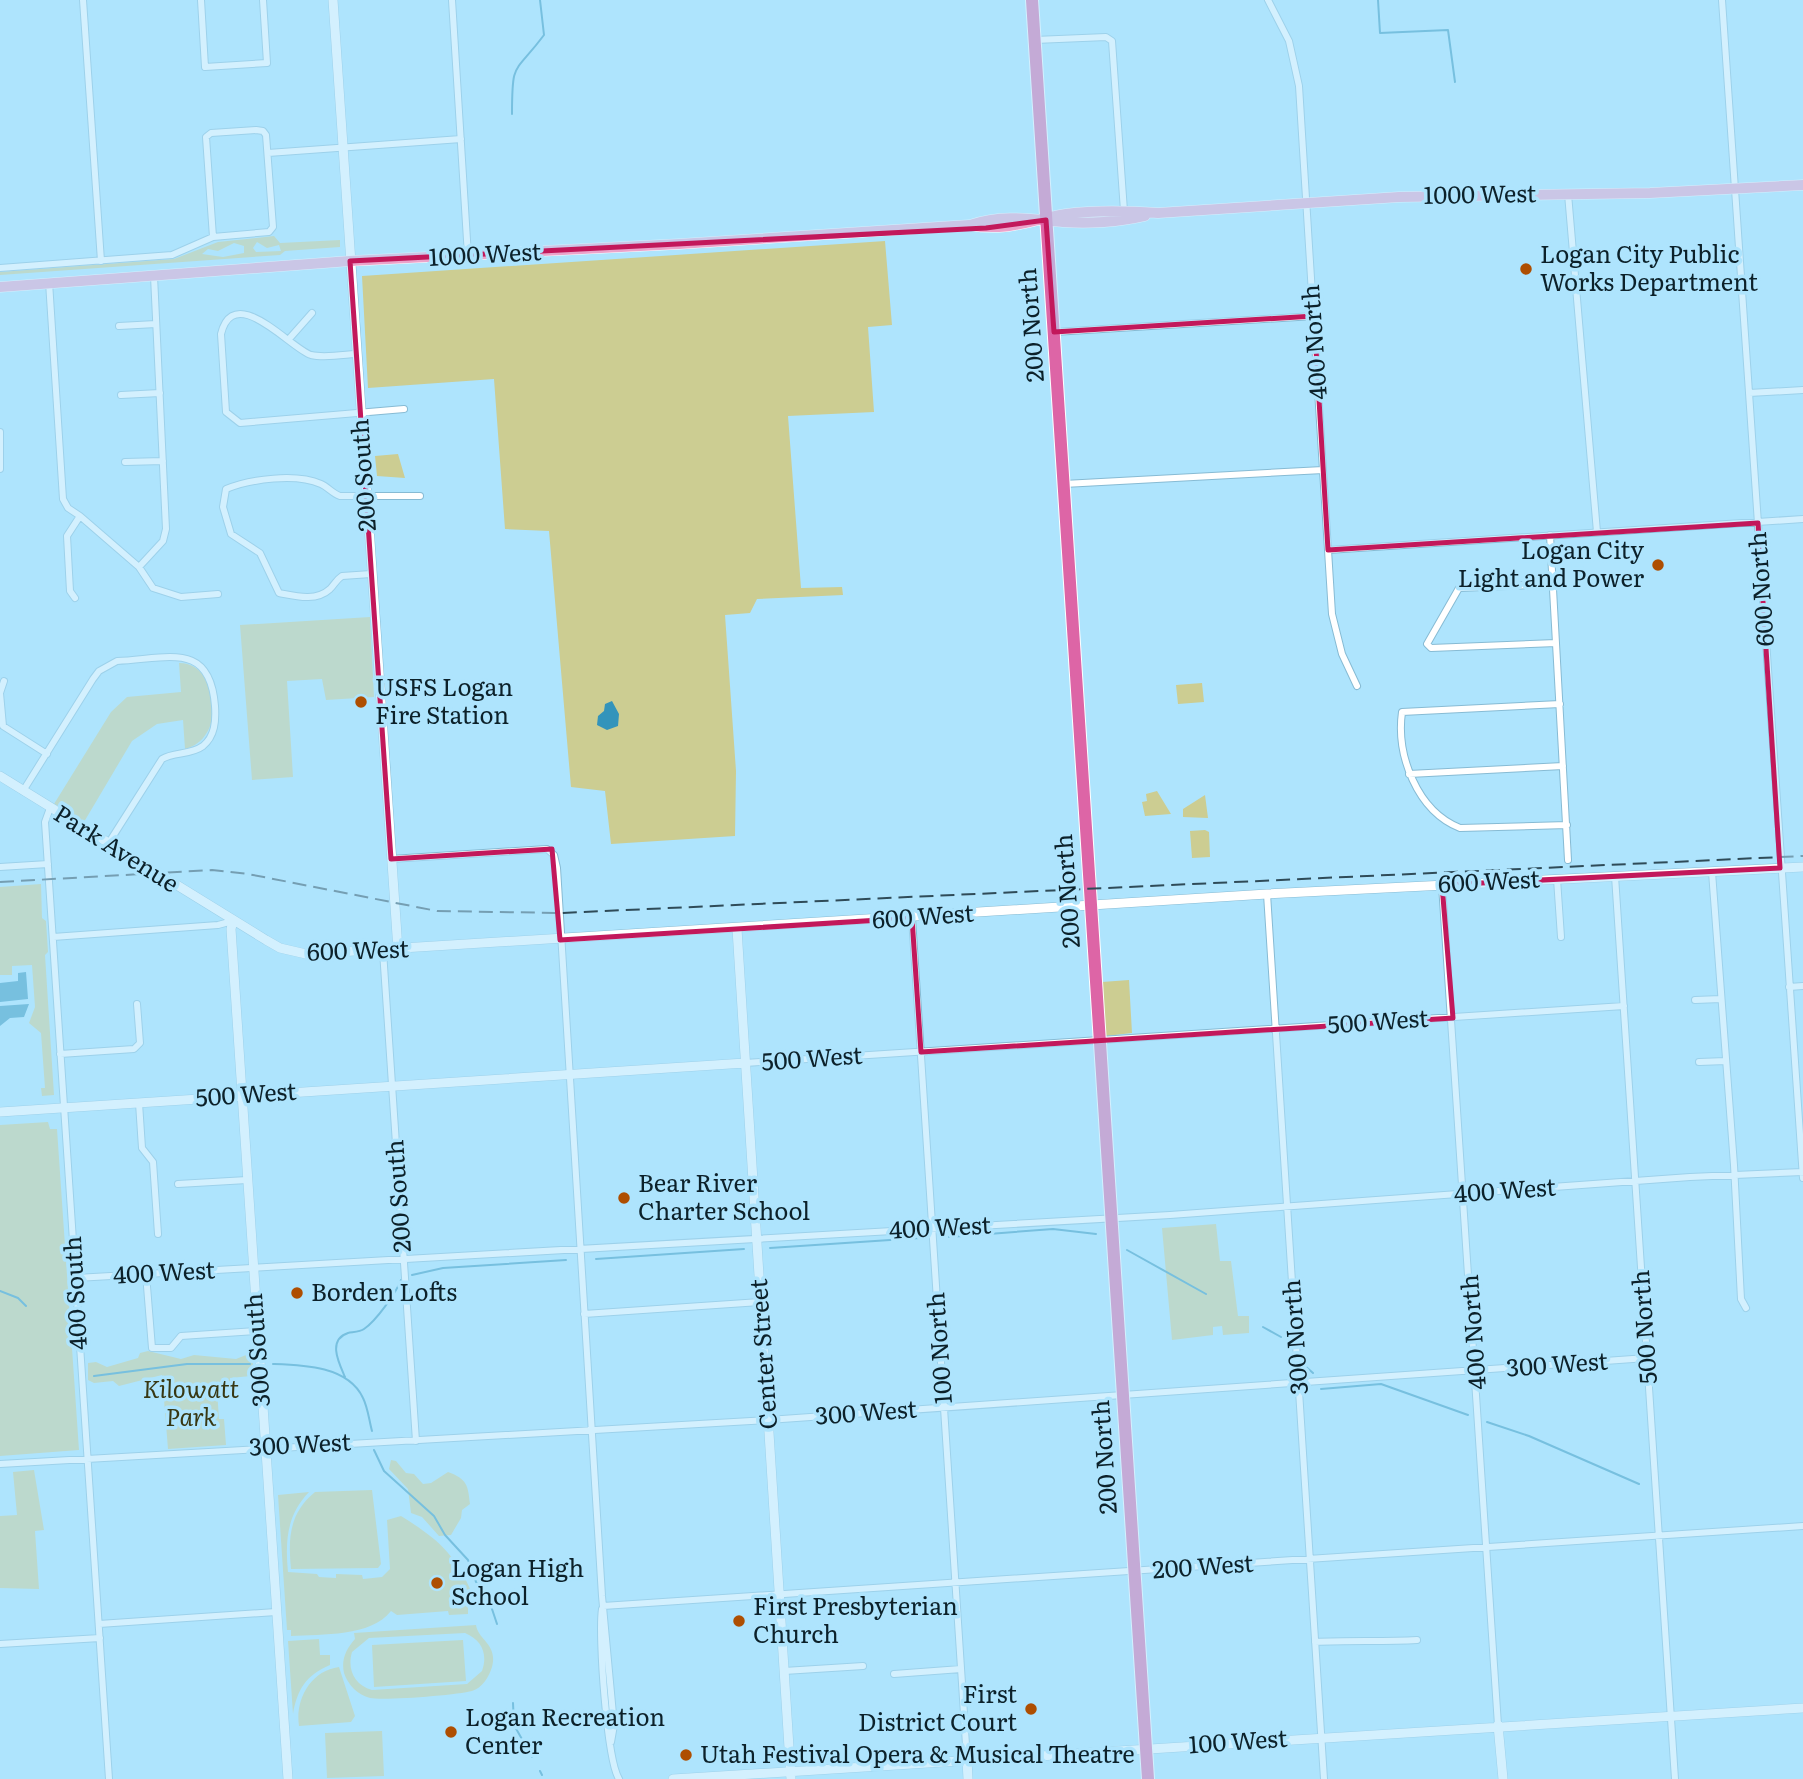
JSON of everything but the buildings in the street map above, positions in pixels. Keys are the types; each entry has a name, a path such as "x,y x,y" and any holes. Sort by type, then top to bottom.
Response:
{"highway":[{"name":"200 North","path":"1032,0 1148,1779"}],"main road":[{"name":"1000 West","path":"1046,220 1065,214 1124,211 1158,213 1413,196 1568,194 1803,185"},
{"name":"1000 West","path":"0,287 350,261 969,225 986,219 1025,216 1065,222 1130,219 1158,213"}],"street":[{"path":"83,0 101,261"},
{"path":"201,0 205,67 267,63 263,0"},
{"name":"200 South","path":"334,0 355,354 398,950"},
{"path":"452,0 468,256"},
{"name":"400 North","path":"1268,0 1289,41 1298,86 1332,614 1342,654 1357,686"},
{"name":"600 North","path":"1722,0 1803,1178"},
{"path":"1035,40 1106,37 1112,41 1124,211"},
{"path":"0,268 172,255 213,237 269,232 273,228 268,153 263,131 211,133 206,136 213,237"},
{"path":"268,153 461,139"},
{"path":"1568,194 1597,533"},
{"path":"139,567 165,535 153,276"},
{"path":"50,282 63,499 68,508 139,567 153,588 172,596 218,594"},
{"path":"289,339 312,313"},
{"path":"1054,332 1314,316"},
{"path":"355,354 310,355 264,321 251,317 231,318 223,324 221,334 226,412 231,419 240,423 360,415 404,409"},
{"path":"119,326 156,324"},
{"path":"1749,393 1803,390"},
{"path":"121,395 160,393"},
{"path":"0,432 0,469"},
{"path":"125,463 163,461"},
{"path":"1064,484 1324,470"},
{"path":"371,574 342,576 329,590 313,596 300,598 279,593 269,566 260,554 231,534 223,507 226,489 246,482 304,479 323,484 331,493 340,496 420,496"},
{"path":"75,598 70,591 67,536 80,516"},
{"path":"1328,550 1803,519"},
{"path":"1550,535 1569,860"},
{"path":"1553,584 1459,588 1429,636 1427,644 1431,648 1556,643"},
{"path":"23,791 93,679 106,665 117,661 184,658 206,669 213,685 216,716 209,740 191,752 162,759 108,844"},
{"path":"4,681 0,693 3,726 47,754"},
{"path":"1560,704 1402,712 1402,743 1409,774 1431,807 1449,824 1460,828 1567,825"},
{"path":"1409,774 1563,766"},
{"name":"Park Avenue","path":"0,776 233,921"},
{"name":"400 South","path":"50,808 45,822 110,1779"},
{"path":"391,859 547,849 554,855 557,868 603,1607 614,1725 611,1742 613,1766 620,1779"},
{"path":"0,867 48,864"},
{"name":"600 West","path":"233,921 281,948 296,953 383,951 1267,894 1803,867"},
{"path":"1712,872 1741,1299 1746,1308"},
{"name":"500 North","path":"1615,876 1675,1779"},
{"path":"1558,879 1562,937"},
{"name":"400 North","path":"1442,885 1503,1779"},
{"name":"300 North","path":"1267,894 1324,1779"},
{"name":"100 North","path":"912,918 968,1779"},
{"path":"53,937 218,925 233,921"},
{"name":"300 South","path":"233,921 231,929 252,1268 288,1779"},
{"name":"Center Street","path":"737,929 791,1775"},
{"name":"200 South","path":"383,951 416,1441"},
{"path":"1788,987 1803,986"},
{"path":"1695,1000 1721,999"},
{"path":"60,1055 134,1049 140,1043 137,1004"},
{"name":"500 West","path":"0,1112 1624,1006"},
{"path":"1699,1062 1726,1061"},
{"path":"139,1102 142,1148 153,1162 158,1234"},
{"name":"400 West","path":"76,1278 1110,1218 1803,1172"},
{"path":"178,1184 247,1180"},
{"path":"146,1274 152,1348 171,1348 181,1336 257,1331"},
{"path":"584,1314 761,1302"},
{"name":"300 West","path":"0,1464 768,1420 1647,1358"},
{"name":"200 West","path":"603,1607 1803,1526"},
{"path":"99,1624 276,1612"},
{"path":"0,1644 100,1638"},
{"path":"1315,1642 1345,1639 1378,1642 1417,1640"},
{"path":"784,1671 863,1666"},
{"path":"894,1674 961,1669"},
{"name":"100 West","path":"673,1779 791,1775 1322,1736 1803,1708"}],"highlighted area":[{"path":"1046,220 1054,332 1314,316 1328,550 1758,523 1780,868 1442,885 1453,1018 921,1052 912,918 560,940 552,849 391,859 350,261 986,228"}],"green space":[{"path":"274,236 280,243 340,240 340,247 285,251 280,255 0,275 0,272 174,259 218,242","holes":["257,242 267,248 279,245 281,251 256,252 253,248","234,243 244,246 244,253 223,257 202,254 208,249 218,251"]},
{"path":"885,241 892,325 868,327 874,412 788,416 801,588 842,587 843,595 757,599 750,613 725,615 736,771 735,836 611,844 605,791 571,787 549,531 505,529 494,379 368,388 362,276"},
{"path":"398,454 405,478 377,476 375,456"},
{"path":"370,617 374,697 326,700 322,679 287,681 293,777 252,780 240,625"},
{"path":"179,663 193,666 203,675 210,687 213,717 208,731 199,742 185,749 183,720 157,724 132,741 84,822 54,804 111,712 127,697 181,692"},
{"path":"1202,683 1204,702 1178,704 1176,685"},
{"path":"1157,791 1171,814 1145,816 1142,802 1147,801 1146,794"},
{"path":"1205,795 1208,818 1183,817 1183,809"},
{"path":"1190,831 1209,832 1210,857 1192,858"},
{"path":"41,884 42,918 46,921 48,952 45,955 54,1095 42,1096 41,1088 45,1088 41,1033 29,1023 35,1007 32,965 12,966 12,975 0,975 0,887"},
{"path":"1129,980 1132,1033 1106,1036 1102,982"},
{"path":"48,1122 50,1129 57,1129 79,1450 0,1456 0,1125"},
{"path":"1216,1224 1220,1261 1231,1261 1238,1316 1249,1316 1249,1333 1223,1335 1222,1326 1213,1327 1213,1335 1172,1340 1162,1228"},
{"name":"Kilowatt Park","path":"148,1351 181,1359 194,1355 236,1359 251,1353 254,1358 251,1376 230,1378 230,1383 223,1383 223,1389 217,1390 219,1419 224,1419 226,1445 168,1449 162,1375 119,1386 113,1381 94,1383 88,1380 88,1363 96,1362 107,1367 138,1358 140,1353"},
{"path":"391,1460 396,1461 406,1473 414,1474 423,1484 431,1483 448,1472 463,1480 470,1504 462,1510 461,1518 451,1535 439,1536 422,1517 411,1513 408,1489 389,1469"},
{"path":"34,1470 44,1530 35,1531 39,1589 0,1588 0,1516 17,1515 13,1472"},
{"path":"372,1490 381,1564 378,1568 291,1569 292,1527 306,1500 315,1492"},
{"path":"309,1492 296,1510 289,1529 288,1572 336,1578 336,1574 362,1575 363,1579 382,1577 390,1569 387,1520 401,1516 434,1539 458,1566 471,1591 468,1592 468,1614 449,1615 448,1611 397,1615 391,1611 371,1626 359,1630 291,1636 291,1630 287,1630 278,1495"},
{"path":"476,1625 492,1653 492,1667 485,1682 472,1691 421,1697 370,1698 354,1689 344,1673 344,1659 355,1639 354,1633","holes":["465,1633 482,1648 484,1659 482,1671 467,1684 372,1690 356,1680 351,1670 352,1652 369,1638"]},
{"path":"319,1639 320,1655 330,1655 330,1665 304,1684 293,1714 288,1641"},
{"path":"463,1640 466,1681 374,1687 372,1645"},
{"path":"339,1667 355,1716 351,1722 299,1726 299,1706 307,1688 320,1674"},
{"path":"382,1731 384,1776 327,1778 325,1733"}],"water":[{"path":"612,701 619,714 618,726 607,730 597,725 598,716 604,711 605,704"},
{"path":"26,972 28,999 0,1002 0,983 18,981 18,973"},
{"path":"29,1004 24,1017 10,1018 0,1026 0,1006"}],"waterway":[{"path":"512,114 514,76 544,35 540,0"},
{"path":"1378,0 1380,33 1448,30 1455,82"},
{"path":"949,1237 1053,1229 1096,1234"},
{"path":"770,1248 920,1238"},
{"path":"596,1259 744,1249"},
{"path":"1127,1250 1206,1294"},
{"path":"412,1275 443,1268 566,1260"},
{"path":"345,1377 336,1352 338,1341 342,1336 361,1331 369,1325 401,1280"},
{"path":"0,1291 18,1298 26,1306"},
{"path":"1263,1327 1281,1337"},
{"path":"94,1376 187,1364 250,1364"},
{"path":"273,1364 324,1369 347,1379 363,1398 372,1431"},
{"path":"1305,1366 1313,1373"},
{"path":"1321,1389 1381,1384 1468,1415"},
{"path":"1487,1422 1529,1436 1639,1484"},
{"path":"374,1450 384,1471 434,1516 445,1535 468,1560 476,1582 488,1597 497,1624"},
{"path":"513,1703 514,1725 532,1757"},
{"path":"540,1771 542,1775"}],"railway":[{"path":"0,882 212,870 248,874 437,911 561,913 1803,856"}],"place":[{"name":"Logan City Public Works Department","path":"1526,269"},
{"name":"Logan City Light and Power","path":"1658,565"},
{"name":"USFS Logan Fire Station","path":"361,702"},
{"name":"Bear River Charter School","path":"624,1198"},
{"name":"Borden Lofts","path":"297,1293"},
{"name":"Logan High School","path":"437,1583"},
{"name":"First Presbyterian Church","path":"739,1621"},
{"name":"First District Court","path":"1031,1709"},
{"name":"Logan Recreation Center","path":"451,1732"},
{"name":"Utah Festival Opera & Musical Theatre","path":"686,1755"}]}
